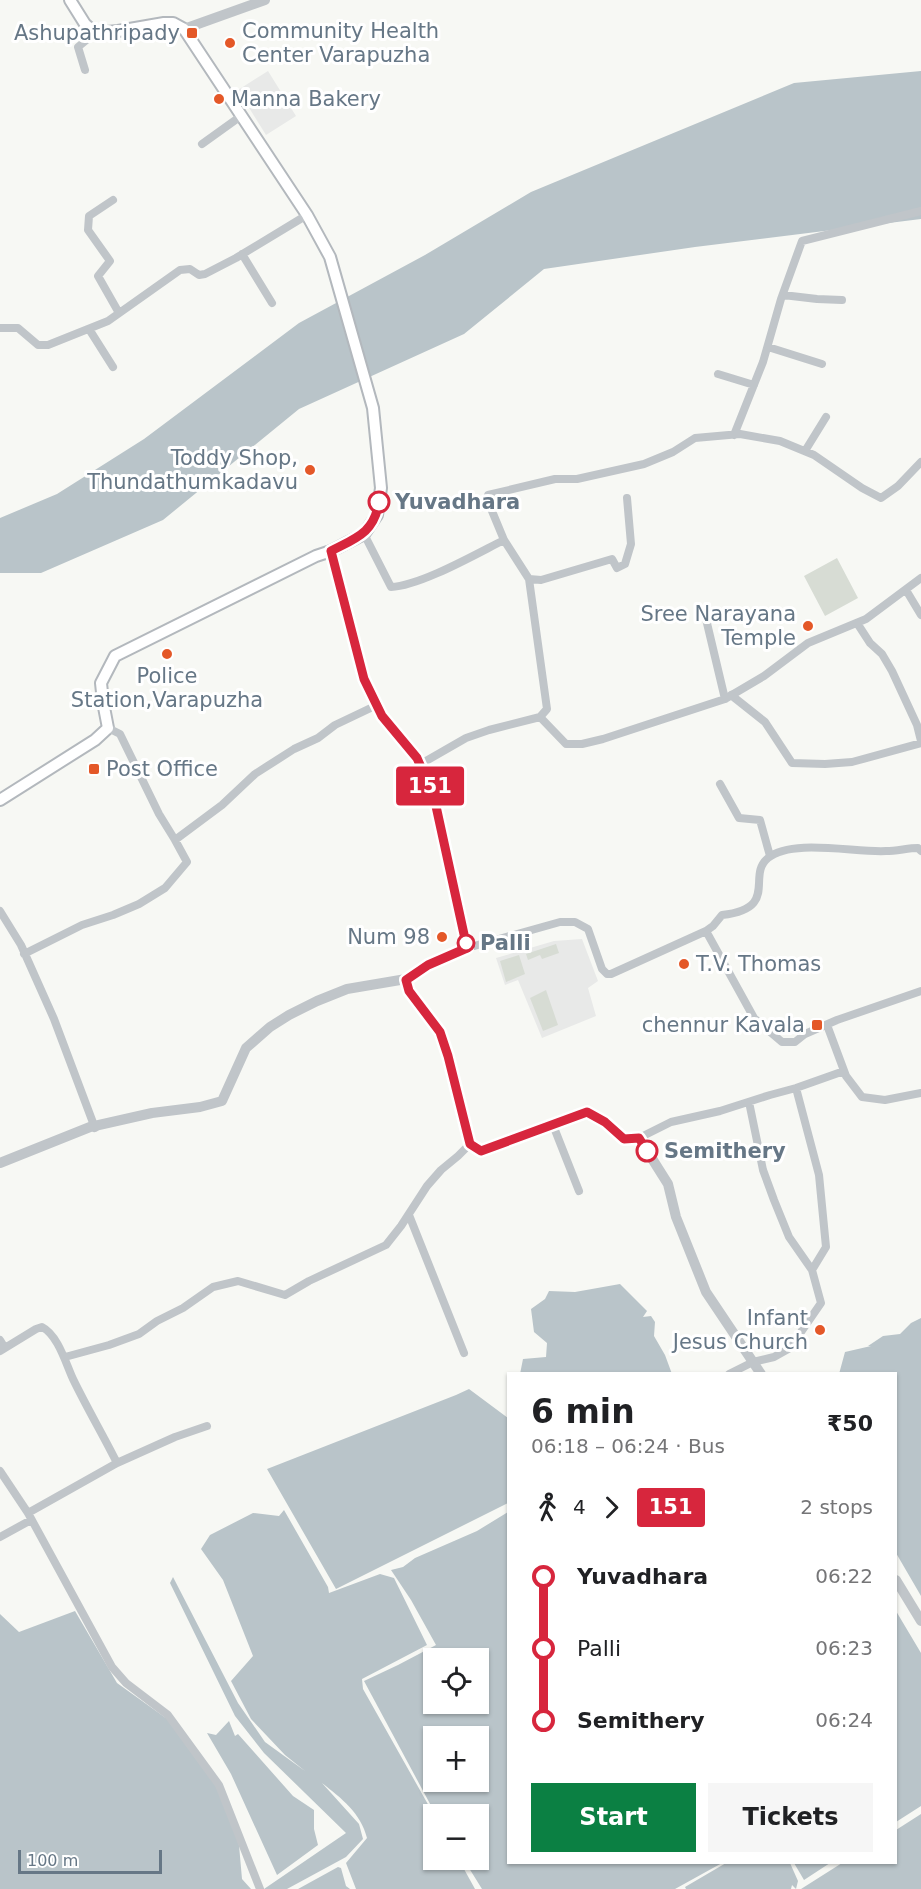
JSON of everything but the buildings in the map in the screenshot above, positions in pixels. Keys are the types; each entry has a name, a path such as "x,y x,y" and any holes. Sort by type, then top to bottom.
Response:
{"main road":[{"path":"0,800 95,740 108,728 101,683 115,656 364,534 377,515 381,488 373,408 330,257 307,215 184,29 164,23 95,33 70,0"}],"street":[{"path":"184,29 265,0"},
{"path":"85,70 78,47 95,33"},
{"path":"202,144 241,116"},
{"path":"113,200 89,216 88,230 110,261 98,276 119,313"},
{"path":"734,435 768,347 802,241 921,211"},
{"path":"0,328 18,328 38,345 48,345 108,321 180,270 190,269 199,275 205,274 307,215"},
{"path":"242,254 272,303"},
{"path":"783,295 842,300"},
{"path":"89,329 113,367"},
{"path":"768,347 822,364"},
{"path":"718,374 754,385"},
{"path":"805,451 826,417"},
{"path":"419,765 466,738 540,717 547,709 529,579 504,540 487,499 488,495 555,478 577,479 644,464 673,452 695,438 740,434 780,441 814,455 862,488 881,498 898,486 921,462"},
{"path":"529,579 541,580 612,559 617,568 625,564 631,544 627,498"},
{"path":"364,534 391,587 401,586 447,568 504,540"},
{"path":"331,551 364,679 382,716 417,758 434,797 467,948"},
{"path":"540,717 566,744 582,744 728,697 764,676 808,643 866,619 921,578"},
{"path":"906,590 921,615"},
{"path":"706,619 728,697 765,722 792,763 825,764 852,762 921,742 917,725 892,671 882,654 870,643 857,623"},
{"path":"175,840 222,805 255,774 294,749 318,738 335,725 377,705"},
{"path":"24,954 82,925 139,904 165,888 187,862 159,814 120,734 108,728"},
{"path":"720,784 739,818 760,820 770,856"},
{"path":"0,1163 90,1127 95,1128 152,1113 200,1107 222,1101 246,1048 270,1027 317,1001 347,989 406,980 428,965 467,948 560,922 575,922 588,929 602,969 607,974 611,974 706,931 722,915 734,914 751,906 758,897 759,875 764,862 770,856 808,848 887,851 918,848 921,851"},
{"path":"0,911 21,945 54,1018 95,1128"},
{"path":"706,931 754,1018 782,1042 795,1041 805,1034 855,1012 921,991"},
{"path":"406,980 409,991 440,1032 470,1144 481,1151 587,1112 605,1122 624,1139 639,1138 671,1122 720,1111 844,1071"},
{"path":"827,1025 846,1076 862,1097 885,1100 921,1092"},
{"path":"796,1088 819,1175 826,1247 812,1270"},
{"path":"733,1372 753,1362 774,1357 790,1348 821,1304 812,1270 789,1237 763,1170 749,1102"},
{"path":"553,1125 579,1191"},
{"path":"639,1138 668,1184 676,1217 706,1292 760,1372"},
{"path":"64,1357 139,1334 213,1287 238,1281 285,1295 309,1281 386,1245 427,1186 470,1144"},
{"path":"409,1215 464,1353"},
{"path":"2,1346 36,1329 42,1327 47,1330 64,1357 117,1464"},
{"path":"0,1537 29,1516 117,1464 176,1437 207,1426"},
{"path":"0,1471 29,1516 112,1667 126,1683 168,1714 219,1785 260,1889"},
{"path":"897,1582 921,1620"}],"shaded area":[{"path":"268,71 296,116 266,135 238,90"},
{"path":"921,71 921,219 695,247 544,269 464,334 299,409 163,520 41,573 0,573 0,518 57,494 144,439 299,323 425,255 531,192 794,83"},
{"path":"837,558 858,598 825,616 804,576"},
{"path":"582,939 598,981 588,988 596,1016 542,1038 518,980 505,985 496,958 554,941"},
{"path":"556,944 559,953 542,959 540,955 528,960 526,954"},
{"path":"519,955 525,974 506,982 500,961"},
{"path":"546,990 558,1025 543,1031 530,998"},
{"path":"620,1284 647,1311 643,1317 651,1316 655,1322 654,1336 671,1372 520,1372 523,1359 546,1357 547,1343 534,1332 531,1309 545,1299 549,1291 575,1292"},
{"path":"921,1318 921,1596 897,1555 897,1372 840,1372 845,1352 871,1346 868,1346 883,1336 900,1334 911,1323"},
{"path":"469,1389 507,1417 507,1504 336,1589 267,1469"},
{"path":"284,1510 328,1587 329,1593 380,1574 394,1578 427,1645 362,1679 363,1689 428,1804 423,1804 423,1870 465,1870 475,1889 356,1889 346,1863 367,1838 355,1814 343,1800 322,1783 359,1824 363,1839 346,1857 287,1889 264,1889 346,1833 264,1753 235,1716 170,1583 173,1577 238,1703 265,1742 305,1771 285,1755 251,1719 231,1681 253,1656 223,1580 201,1549 210,1535 253,1513 279,1516"},
{"path":"507,1513 507,1864 720,1864 675,1889 482,1889 470,1870 489,1870 489,1804 430,1804 424,1792 489,1792 489,1726 423,1726 423,1791 364,1681 423,1652 423,1714 489,1714 489,1648 430,1648 436,1645 391,1570 403,1567 415,1558 477,1531"},
{"path":"75,1611 117,1683 170,1721 220,1789 239,1845 242,1879 251,1889 0,1889 0,1614 19,1632"},
{"path":"897,1613 921,1653 921,1806 897,1821"},
{"path":"229,1721 235,1736 238,1734 293,1796 314,1810 314,1829 318,1845 277,1875 231,1774 207,1733 216,1735"},
{"path":"921,1814 921,1889 801,1889 840,1864 897,1864 897,1829"},
{"path":"724,1864 790,1864 798,1881 796,1889 792,1885 791,1889 686,1889 685,1887"},
{"path":"795,1864 828,1864 804,1880"},
{"path":"338,1867 341,1868 346,1886 350,1889 298,1889"}],"bus line":[{"name":"151","path":"379,502 377,515 364,534 331,551 364,679 382,716 417,758 434,797 441,824 467,948 428,965 406,980 409,991 440,1032 470,1144 481,1151 587,1112 605,1122 624,1139 639,1138 647,1151"}],"place":[{"name":"Ashupathripady","path":"192,33"},
{"name":"Community Health Center Varapuzha","path":"230,43"},
{"name":"Manna Bakery","path":"219,99"},
{"name":"Toddy Shop, Thundathumkadavu","path":"310,470"},
{"name":"Yuvadhara","path":"379,502"},
{"name":"Sree Narayana Temple","path":"808,626"},
{"name":"Police Station,Varapuzha","path":"167,654"},
{"name":"Post Office","path":"94,769"},
{"name":"Num 98","path":"442,937"},
{"name":"Palli","path":"466,943"},
{"name":"T.V. Thomas","path":"684,964"},
{"name":"chennur Kavala","path":"817,1025"},
{"name":"Semithery","path":"647,1151"},
{"name":"Infant Jesus Church","path":"820,1330"}]}
